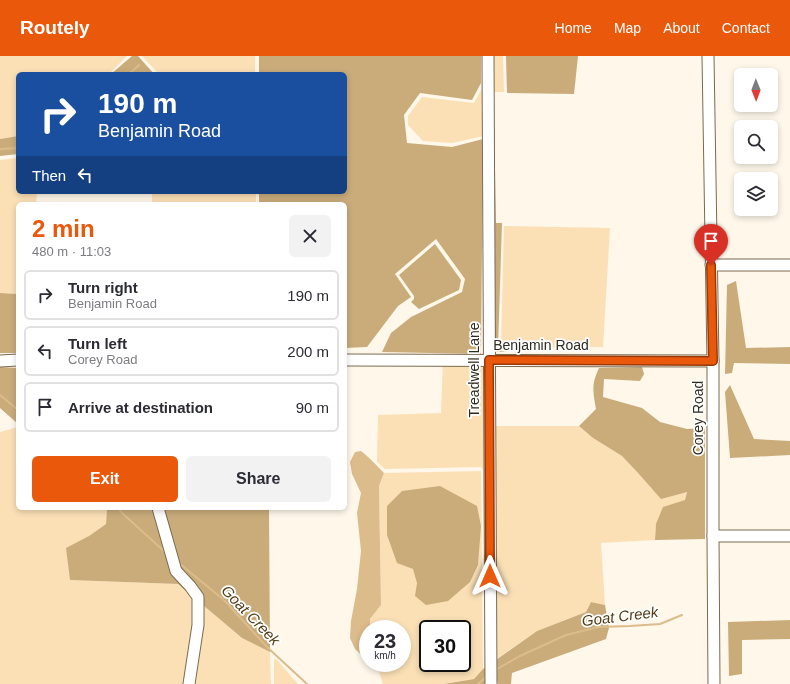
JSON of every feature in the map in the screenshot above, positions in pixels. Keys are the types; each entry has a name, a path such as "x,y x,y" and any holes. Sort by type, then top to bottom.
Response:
{"street":[{"name":"Treadwell Lane","path":"488,56 491,684"},
{"name":"Corey Road","path":"708,56 713,361 714,684"},
{"path":"711,265 790,265"},
{"path":"0,361 16,360"},
{"name":"Benjamin Road","path":"347,360 713,361"},
{"path":"159,510 176,571 198,597 198,625 190,684"},
{"path":"713,536 790,536"}],"shaded area":[{"path":"0,56 127,56 111,72 16,72 16,136 0,139"},
{"path":"132,56 138,56 152,72 113,72"},
{"path":"142,56 255,56 255,72 157,72"},
{"path":"259,56 481,56 481,83 472,100 420,93 404,115 407,143 452,147 483,139 481,354 382,352 391,333 411,317 462,292 465,279 436,239 395,274 411,297 398,306 367,347 347,348 347,202 259,202 259,194 347,194 347,72 259,72"},
{"path":"484,56 503,56 504,92 491,92 495,172 486,170 484,136 452,143 423,141 408,125 408,116 422,97 474,103 484,85"},
{"path":"506,56 578,56 574,94 507,93"},
{"path":"16,136 16,154 0,156 0,139"},
{"path":"16,158 16,194 37,194 36,202 16,202 16,294 0,293 0,160"},
{"path":"486,170 495,172 496,223 502,223 498,348 500,351 507,352 488,352"},
{"path":"152,194 256,194 256,202 152,202"},
{"path":"504,226 610,228 603,347 501,348"},
{"path":"435,244 461,280 459,290 419,309 411,302 414,299 414,296 399,275"},
{"path":"736,281 746,348 790,347 790,364 734,363 732,373 725,374 727,285"},
{"path":"0,293 16,294 16,353 0,353"},
{"path":"484,356 486,662 483,469 481,467 385,469 377,462 378,415 441,413 443,357"},
{"path":"0,367 16,368 16,422 0,408"},
{"path":"642,367 644,374 640,381 604,379 603,397 642,408 660,422 687,429 705,428 705,539 655,540 656,524 663,507 685,500 687,492 661,499 622,456 593,438 579,426 596,409 593,388 599,368"},
{"path":"730,385 754,439 790,441 790,455 730,458 725,392"},
{"path":"496,426 579,426 593,438 622,456 652,489 687,491 685,500 656,524 655,540 601,543 605,605 591,602 586,612 537,631 495,660"},
{"path":"16,428 16,510 107,510 106,524 89,536 70,580 178,584 242,638 270,652 271,684 0,684 0,432"},
{"path":"361,451 384,473 379,486 381,605 370,620 359,620 359,653 355,649 350,638 361,551 357,513 361,493 352,474 350,462 355,452"},
{"path":"481,471 483,669 474,679 444,684 383,684 379,672 411,672 411,620 370,620 381,605 379,486 384,473"},
{"path":"440,486 477,506 481,526 478,565 470,582 448,601 426,605 415,596 417,583 413,569 397,563 387,535 387,506 402,491"},
{"path":"107,510 269,510 270,652 242,638 178,584 70,580 66,548 89,536 106,524"},
{"path":"591,602 605,605 609,628 606,639 512,673 511,684 498,684 497,680 490,684 444,684 474,679 483,669 537,631 586,612"},
{"path":"790,620 790,639 742,640 742,674 729,676 728,622"},
{"path":"274,659 277,660 298,684 274,684"}],"waterway":[{"name":"Goat Creek","path":"131,72 139,65"},
{"name":"Goat Creek","path":"0,149 16,148"},
{"name":"Goat Creek","path":"0,395 16,408"},
{"name":"Goat Creek","path":"120,510 165,552"},
{"name":"Goat Creek","path":"179,563 225,601 267,647 307,684"},
{"name":"Goat Creek","path":"497,669 520,656 566,635 599,627 660,624 682,615"},
{"name":"Goat Creek","path":"478,684 485,678"}],"route":[{"path":"490,576 489,360 713,361 711,265"}]}
